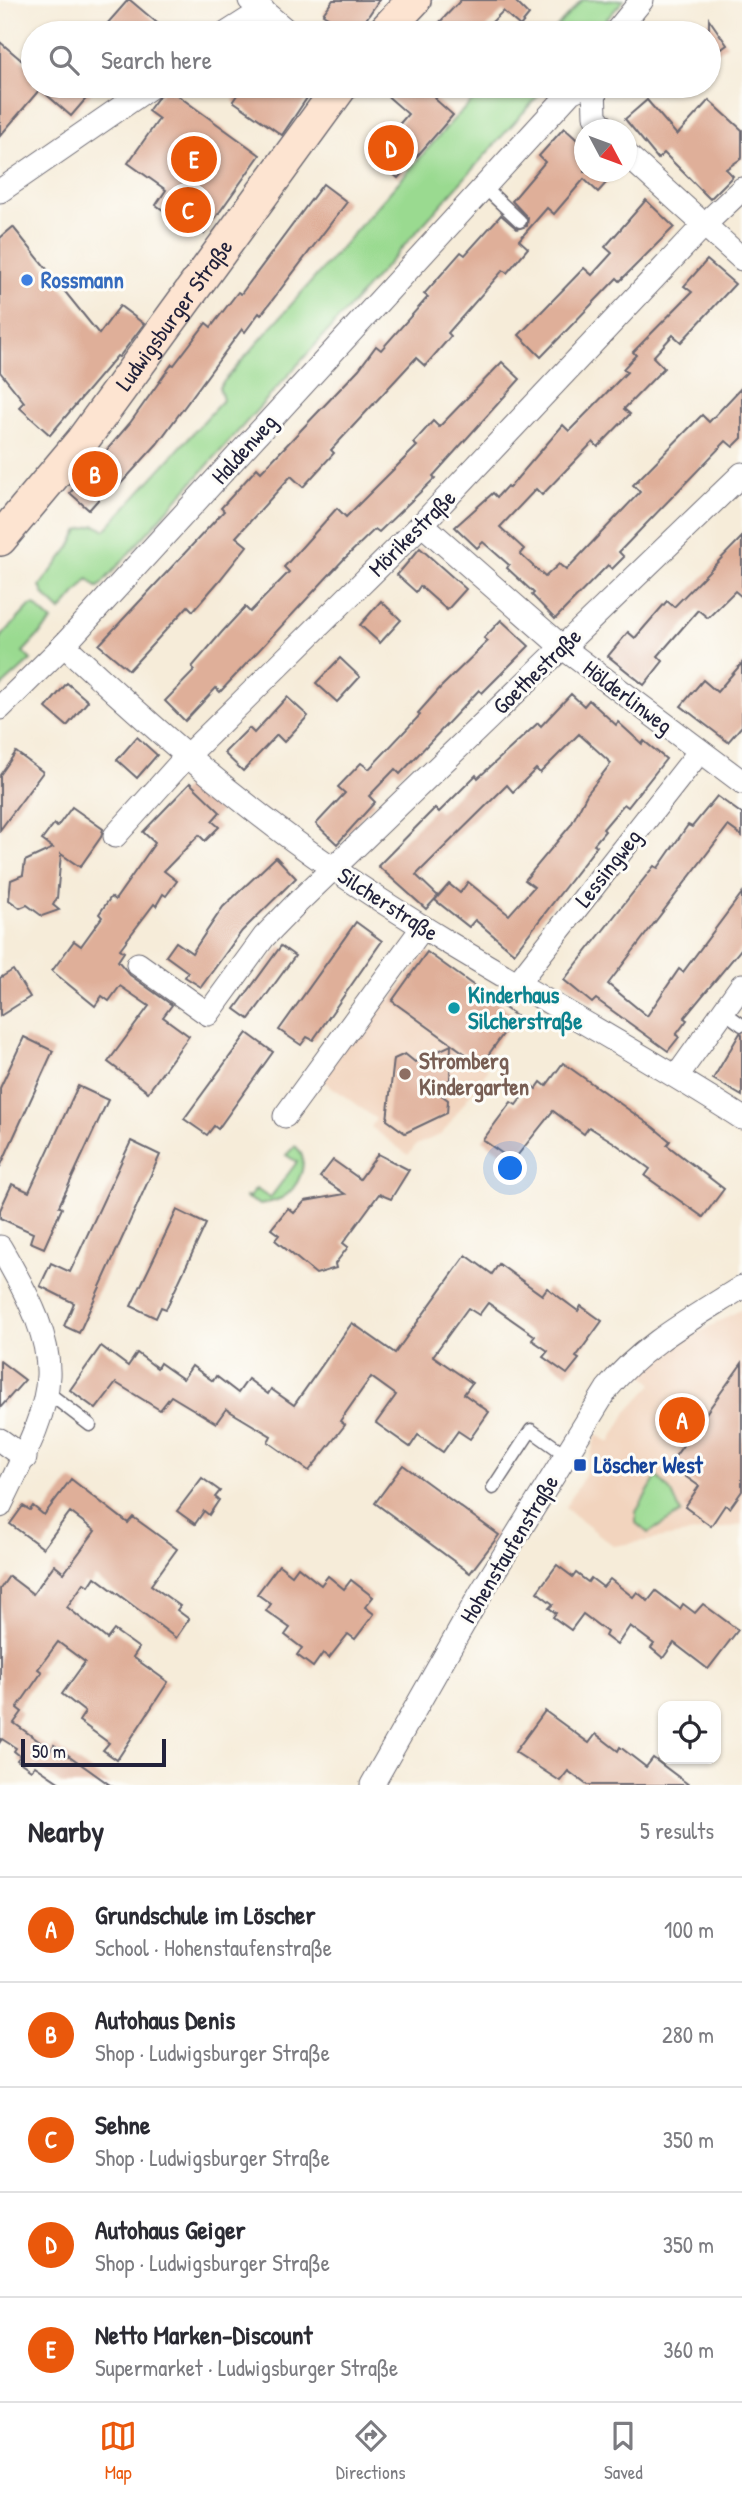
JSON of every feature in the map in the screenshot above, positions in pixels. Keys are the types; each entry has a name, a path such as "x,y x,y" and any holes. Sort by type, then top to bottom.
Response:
{"street":[{"path":"394,21 414,0"},
{"path":"625,21 642,0"},
{"path":"240,21 257,5 275,21"},
{"path":"0,191 135,98"},
{"name":"Ludwigsburger Straße","path":"0,539 82,441 332,98"},
{"name":"Haldenweg","path":"0,708 64,645 566,98"},
{"path":"594,98 597,119"},
{"path":"637,164 742,259"},
{"name":"Mörikestraße","path":"115,836 186,757 422,523 704,225 742,189"},
{"name":"Goethestraße","path":"138,964 208,1014 264,937 742,474"},
{"name":"Hölderlinweg","path":"422,523 562,647 740,778"},
{"name":"Silcherstraße","path":"64,645 186,757 333,869 516,985 677,1076 742,1118"},
{"name":"Lessingweg","path":"516,985 700,751"},
{"path":"285,1116 423,927"},
{"path":"677,1076 742,985"},
{"path":"0,1247 30,1298 51,1365 37,1432 0,1506"},
{"name":"Hohenstaufenstraße","path":"372,1785 482,1591 600,1399 630,1363 681,1325 742,1287"},
{"path":"0,1440 25,1458"}],"lane":[{"path":"484,187 520,221"},
{"path":"723,1011 742,1025"},
{"path":"47,1392 90,1425"},
{"path":"493,1488 531,1430 566,1455"}],"shaded area":[{"name":"Stromberg Kindergarten","path":"383,994 488,1069 442,1134 416,1145 408,1155 371,1127 376,1119 321,1079"},
{"path":"742,1309 742,1525 614,1546 565,1508 585,1475 596,1435 610,1442 627,1412 653,1384 641,1373 645,1368 685,1340"}],"green space":[{"path":"582,0 624,0 605,21 562,21"},
{"path":"476,98 536,98 98,588 88,579 61,611 44,595 40,586 70,547 79,530 95,525 105,530 223,400 219,387 453,120"},
{"path":"34,605 52,621 23,652 31,660 0,688 0,638"},
{"path":"295,1146 300,1152 303,1166 298,1181 288,1194 260,1205 245,1197 249,1197 256,1189 270,1198 297,1162 286,1155"},
{"path":"657,1476 672,1493 681,1513 648,1533 636,1523 636,1512"}],"building":[{"path":"130,0 155,21 110,21"},
{"path":"333,0 379,0 365,21 325,21 328,17 323,14"},
{"path":"461,0 514,0 529,15 524,21 514,21 503,11 493,21 441,21"},
{"path":"721,36 727,45 721,49"},
{"path":"0,42 21,60 21,98 32,98 0,136"},
{"path":"50,98 87,98 71,116"},
{"path":"158,98 181,98 260,155 204,234 194,226 191,230 156,205 166,190 128,163 159,119 148,111"},
{"path":"235,98 307,98 282,135 233,101"},
{"path":"390,98 436,98 453,115 398,178 372,156 408,114"},
{"path":"647,100 677,135 709,100 742,130 742,158 726,169 733,176 710,199 664,153 658,159 637,134 637,119 625,119"},
{"path":"564,128 574,137 574,182 581,182 554,214 547,208 519,240 528,248 507,273 503,270 448,333 451,336 425,366 416,358 331,450 334,453 303,487 291,476 236,537 247,546 219,581 193,611 188,606 129,670 99,645 224,511 221,508 257,468 261,472 359,369 376,346 381,350 428,297 424,294 461,252 465,255 501,215 517,229 527,226 528,218 512,201 545,162 539,156"},
{"path":"587,182 607,182 598,192"},
{"path":"323,184 347,202 261,315 259,313 245,332 242,329 157,444 117,488 112,484 89,510 70,493 130,423 172,364 174,365 206,323 211,327 238,292 241,294"},
{"path":"646,200 674,227 620,281 617,278 541,357 519,335 584,268 592,275 612,253 605,247"},
{"path":"13,227 99,334 120,306 144,324 119,357 117,356 50,435 19,407 24,402 0,372 0,238"},
{"path":"707,260 735,284 681,342 673,335 653,357 664,368 624,409 630,414 598,447 593,442 542,495 536,489 500,527 524,549 520,554 545,577 559,564 566,570 640,492 633,485 702,415 709,422 742,387 742,438 733,447 726,441 619,552 624,557 612,569 608,565 555,619 532,595 534,593 507,568 509,565 483,542 477,548 455,527 493,493 497,497 507,486 509,488 563,425 569,431 627,372 623,369 636,355 633,352 692,292 684,286"},
{"path":"502,362 520,379 433,476 435,478 379,532 375,529 344,559 220,692 216,688 185,721 165,701 195,670 192,667 222,632 245,607 250,612 289,572 284,567 337,508 346,517 417,446 413,443 433,421 439,427"},
{"path":"742,537 742,597 735,591 708,618 698,610 658,656 663,661 644,685 608,656 628,632 635,638 667,601 674,607"},
{"path":"420,548 466,589 447,610 420,586 416,592 397,575"},
{"path":"381,601 401,620 380,643 360,625"},
{"path":"501,620 529,646 482,693 479,690 400,774 395,769 369,796 375,802 337,844 316,824 345,793 338,787 361,763 369,769 420,715 418,713 441,687 488,641 484,638"},
{"path":"340,658 360,677 337,702 316,683"},
{"path":"742,663 742,726 728,742 681,706 703,680 717,692"},
{"path":"67,683 88,701 67,726 46,708"},
{"path":"571,694 584,706 589,700 616,725 618,722 642,744 644,741 666,759 628,807 624,804 603,829 605,831 594,844 597,846 514,953 475,920 469,927 435,900 449,884 460,893 468,882 509,915 534,887 525,880 571,825 587,794 611,763 579,734 540,773 536,769 513,792 507,785 416,875 438,896 426,909 378,866 435,808 439,812 476,775 478,778 538,723 541,726"},
{"path":"287,697 308,716 284,742 277,735 243,771 224,753 249,728 254,733"},
{"path":"137,737 157,755 137,778 117,760"},
{"path":"16,752 43,772 0,830 0,775"},
{"path":"190,783 220,812 212,821 219,827 205,841 199,835 164,871 177,881 166,896 163,894 156,906 154,904 120,949 124,952 118,961 130,975 172,1005 163,1017 189,1036 148,1092 108,1062 149,1006 120,986 109,1001 102,996 95,1006 52,971 74,941 81,946 102,917 99,914 111,897 115,900 155,843 143,832"},
{"path":"717,796 742,814 742,836 728,826 608,984 647,1016 679,969 683,972 742,893 742,948 684,1018 687,1020 676,1035 679,1037 668,1051 596,999 592,1003 564,980 654,866 658,868 688,825 692,827"},
{"path":"72,807 103,829 101,837 80,867 61,854 57,898 53,905 59,910 42,916 27,905 20,908 9,900 11,880 23,875 25,861 53,848 42,840 54,824 57,827"},
{"path":"276,857 296,878 242,931 201,987 185,977 188,972 166,956 176,942 192,953 223,907"},
{"path":"356,922 382,941 313,1040 307,1037 301,1045 279,1030"},
{"path":"281,946 295,956 249,1019 235,1009"},
{"name":"Kinderhaus Silcherstraße","path":"427,952 516,1016 481,1065 392,1001"},
{"path":"13,970 30,997 0,1016 0,978"},
{"path":"247,1033 273,1052 218,1129 214,1126 207,1135 184,1119"},
{"path":"740,1033 742,1034 742,1096 713,1079"},
{"path":"24,1037 53,1051 0,1167 0,1088"},
{"path":"451,1045 450,1080 432,1088 448,1100 447,1113 405,1133 387,1120 394,1059 405,1054 415,1062"},
{"path":"563,1063 653,1127 670,1141 667,1145 724,1189 703,1217 645,1176 650,1169 613,1142 589,1127 584,1134 553,1111 513,1161 483,1140 511,1102 516,1105 531,1085 536,1089 541,1082 546,1086"},
{"path":"78,1086 108,1100 59,1206 62,1208 44,1248 30,1242 33,1233 0,1218 0,1210 12,1184 29,1192"},
{"path":"131,1141 160,1155 79,1333 64,1326 74,1303 40,1286 51,1263 70,1272"},
{"path":"378,1154 409,1170 391,1199 379,1194 343,1243 348,1247 335,1264 336,1268 316,1274 275,1240 279,1235 271,1229 288,1208 294,1213 305,1201 345,1194 320,1177 333,1160 360,1179"},
{"path":"177,1210 206,1224 166,1309 161,1307 156,1318 131,1306"},
{"path":"466,1255 492,1274 499,1264 542,1295 547,1288 578,1311 581,1306 602,1321 567,1374 543,1357 548,1351 532,1340 535,1336 488,1303 479,1315 468,1308 433,1356 472,1383 464,1394 489,1412 470,1439 458,1431 443,1452 418,1435 410,1447 376,1423 396,1395 371,1377 340,1421 345,1425 309,1471 268,1442 271,1436 226,1409 216,1423 171,1396 160,1410 116,1383 96,1409 70,1390 101,1346 128,1366 137,1353 157,1368 160,1363 183,1379 192,1366 213,1381 216,1376 238,1393 248,1379 268,1394 271,1389 294,1405 352,1323 395,1353"},
{"path":"0,1361 25,1380 0,1408"},
{"path":"742,1363 742,1491 730,1508 725,1505 711,1526 685,1507 699,1486 669,1465"},
{"path":"403,1465 499,1535 470,1573 375,1503"},
{"path":"202,1478 220,1491 215,1497 219,1500 209,1515 204,1511 195,1524 177,1511"},
{"path":"71,1479 128,1523 133,1517 177,1549 151,1585 180,1606 177,1610 189,1619 176,1638 95,1577 89,1586 84,1583 67,1607 107,1639 114,1630 139,1648 133,1657 168,1682 117,1760 103,1750 109,1743 79,1721 85,1712 62,1694 85,1662 58,1642 38,1669 42,1672 17,1708 22,1712 14,1723 51,1750 54,1745 110,1785 63,1785 35,1766 31,1770 17,1760 20,1756 14,1751 16,1748 2,1739 0,1742 0,1589 9,1576 33,1594 54,1565 64,1573 95,1531 70,1512 43,1548 10,1524 23,1506 30,1510 33,1506 44,1515"},
{"path":"279,1565 292,1575 298,1567 321,1585 328,1576 344,1589 351,1580 373,1597 365,1607 374,1614 355,1639 348,1634 329,1658 323,1653 313,1667 297,1655 302,1648 285,1635 290,1628 266,1611 271,1604 257,1594"},
{"path":"557,1565 573,1577 576,1573 588,1582 591,1578 603,1587 610,1579 633,1597 637,1592 648,1601 656,1591 680,1609 683,1604 695,1613 703,1604 738,1630 708,1669 674,1643 663,1658 651,1648 654,1644 630,1626 617,1645 605,1636 607,1632 583,1614 571,1630 553,1617 556,1613 549,1608 553,1604 537,1592"},
{"path":"545,1711 589,1743 596,1734 618,1751 620,1747 646,1767 653,1758 689,1785 587,1785 568,1771 560,1781 515,1752"}],"place":[{"name":"Autohaus Geiger","path":"391,148"},
{"name":"Netto Marken-Discount","path":"194,159"},
{"name":"Sehne","path":"188,210"},
{"name":"Rossmann","path":"27,280"},
{"name":"Autohaus Denis","path":"95,474"},
{"name":"Kinderhaus Silcherstraße","path":"454,1008"},
{"name":"Stromberg Kindergarten","path":"405,1074"},
{"name":"Grundschule im Löscher","path":"682,1420"},
{"name":"Löscher West","path":"580,1465"}]}
